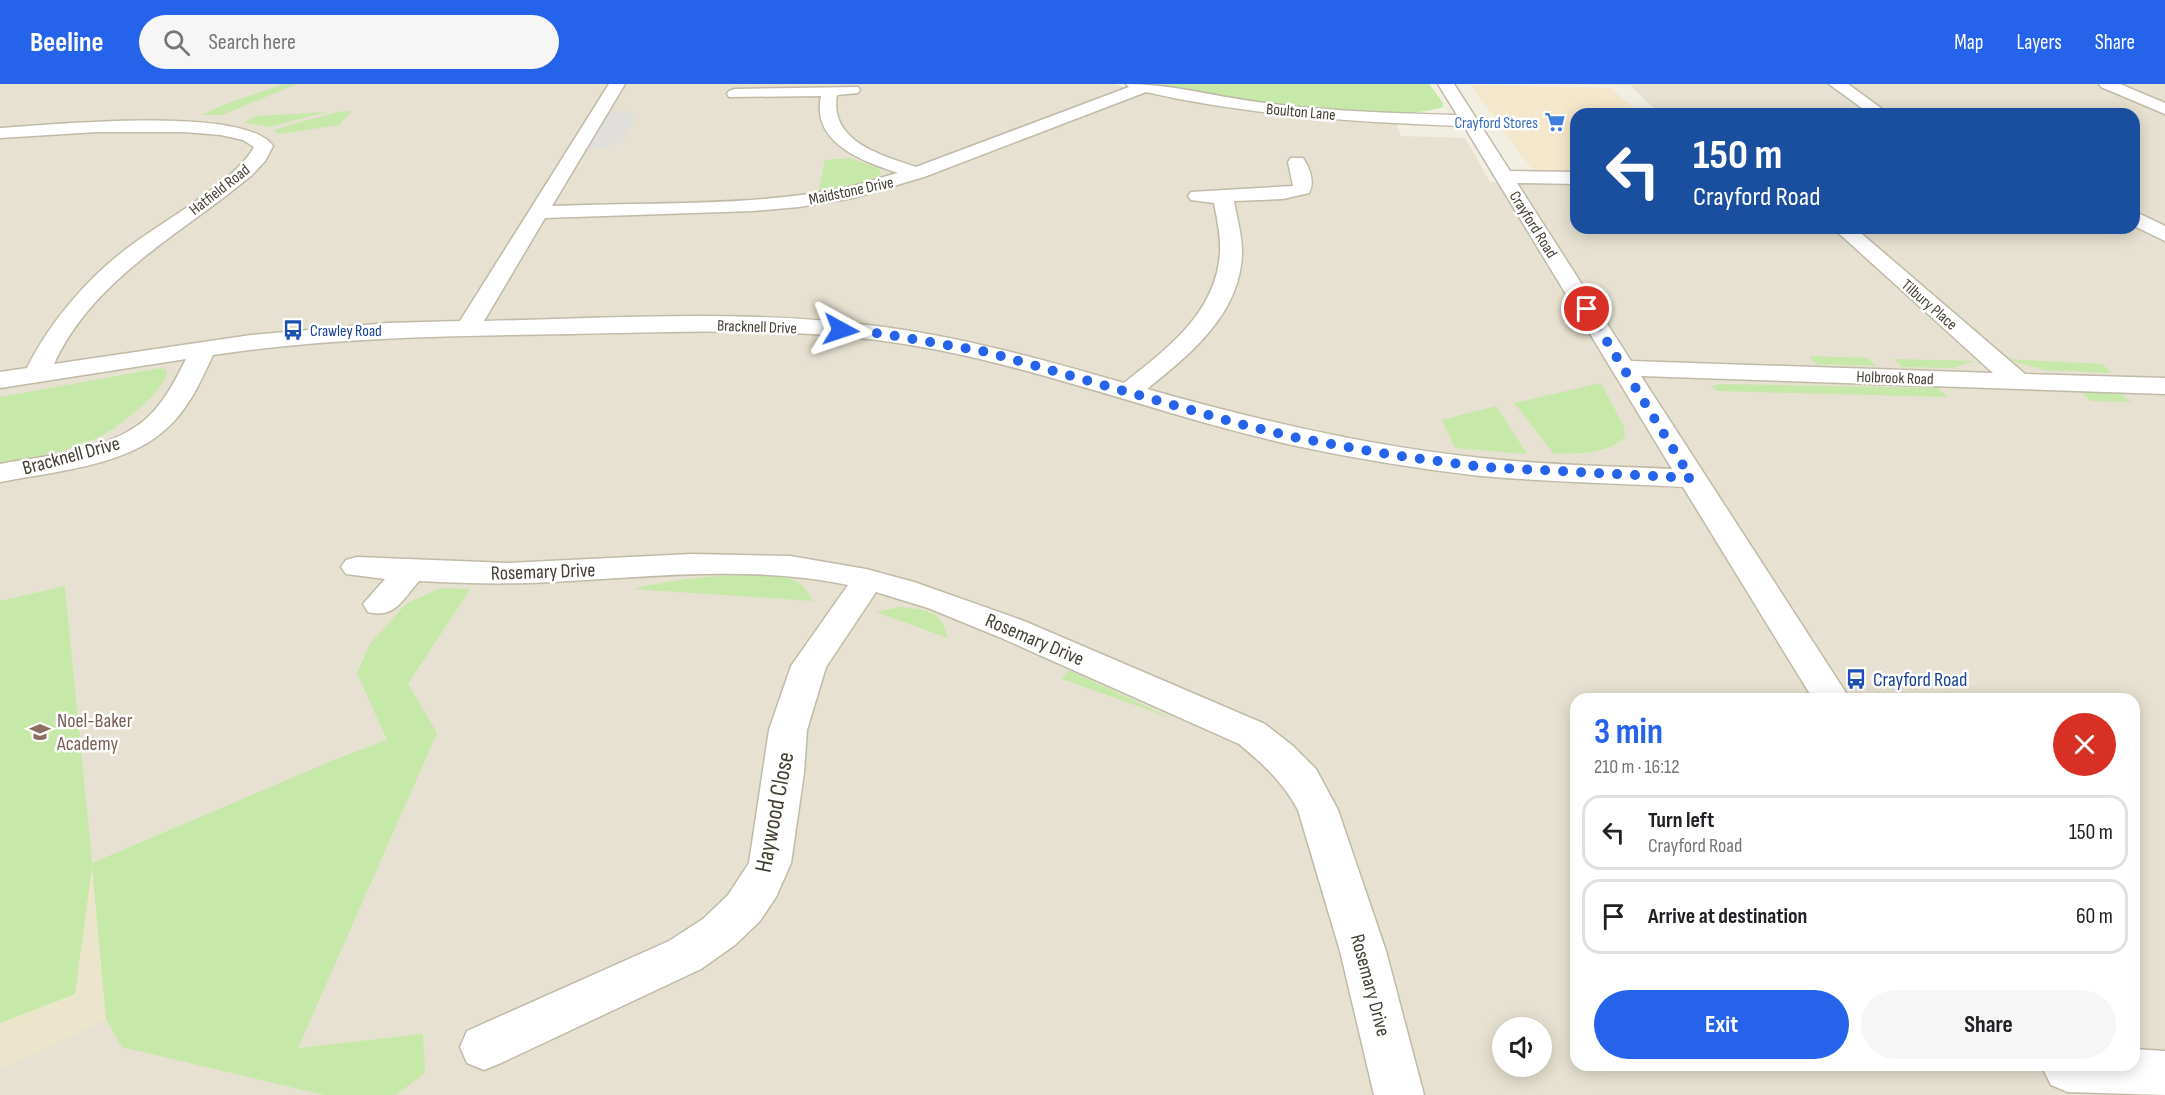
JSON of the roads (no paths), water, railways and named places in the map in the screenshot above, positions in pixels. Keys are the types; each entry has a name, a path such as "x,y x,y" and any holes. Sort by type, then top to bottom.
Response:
{"street":[{"path":"468,327 617,84"},
{"name":"Crayford Road","path":"1446,84 1625,368 1691,478 1828,693"},
{"path":"1838,84 1872,108"},
{"path":"2107,84 2165,109"},
{"name":"Maidstone Drive","path":"540,212 788,202 866,189 917,173 1139,85"},
{"name":"Boulton Lane","path":"1139,85 1213,100 1283,110 1469,121"},
{"path":"735,94 772,88 830,92 852,90"},
{"path":"830,92 828,117 842,139 875,158 917,173"},
{"name":"Hatfield Road","path":"0,133 198,126 241,132 255,137 264,146 262,155 245,173 151,240 106,280 45,354 38,372"},
{"path":"1198,196 1293,193 1302,189 1304,183 1297,162"},
{"path":"1504,177 1570,178"},
{"path":"1128,393 1182,349 1203,325 1217,303 1228,280 1231,252 1223,197"},
{"path":"2140,206 2155,206"},
{"path":"2140,220 2165,235"},
{"name":"Tilbury Place","path":"1850,234 2018,381"},
{"name":"Bracknell Drive","path":"0,380 38,372 204,349 353,333 468,327 765,325 876,333 987,352 1128,393 1298,438 1392,455 1482,467 1691,478"},
{"name":"Bracknell Drive","path":"0,473 61,461 121,445 152,428 186,385 204,349"},
{"name":"Holbrook Road","path":"1625,368 2165,386"},
{"name":"Rosemary Drive","path":"357,567 526,573 703,563 791,566 868,580 942,601 1038,639 1252,734 1279,756 1302,780 1318,810 1363,951 1399,1095"},
{"path":"380,604 411,570"},
{"name":"Haywood Close","path":"484,1047 685,955 719,932 744,908 760,884 770,863 784,773 788,730 809,666 868,580"},
{"path":"2072,1076 2165,1074"}],"place":[{"name":"Crayford Stores","path":"1555,122"},
{"name":"Crawley Road","path":"293,330"},
{"name":"Crayford Road","path":"1856,679"},
{"name":"Noel-Baker Academy","path":"40,732"}]}
